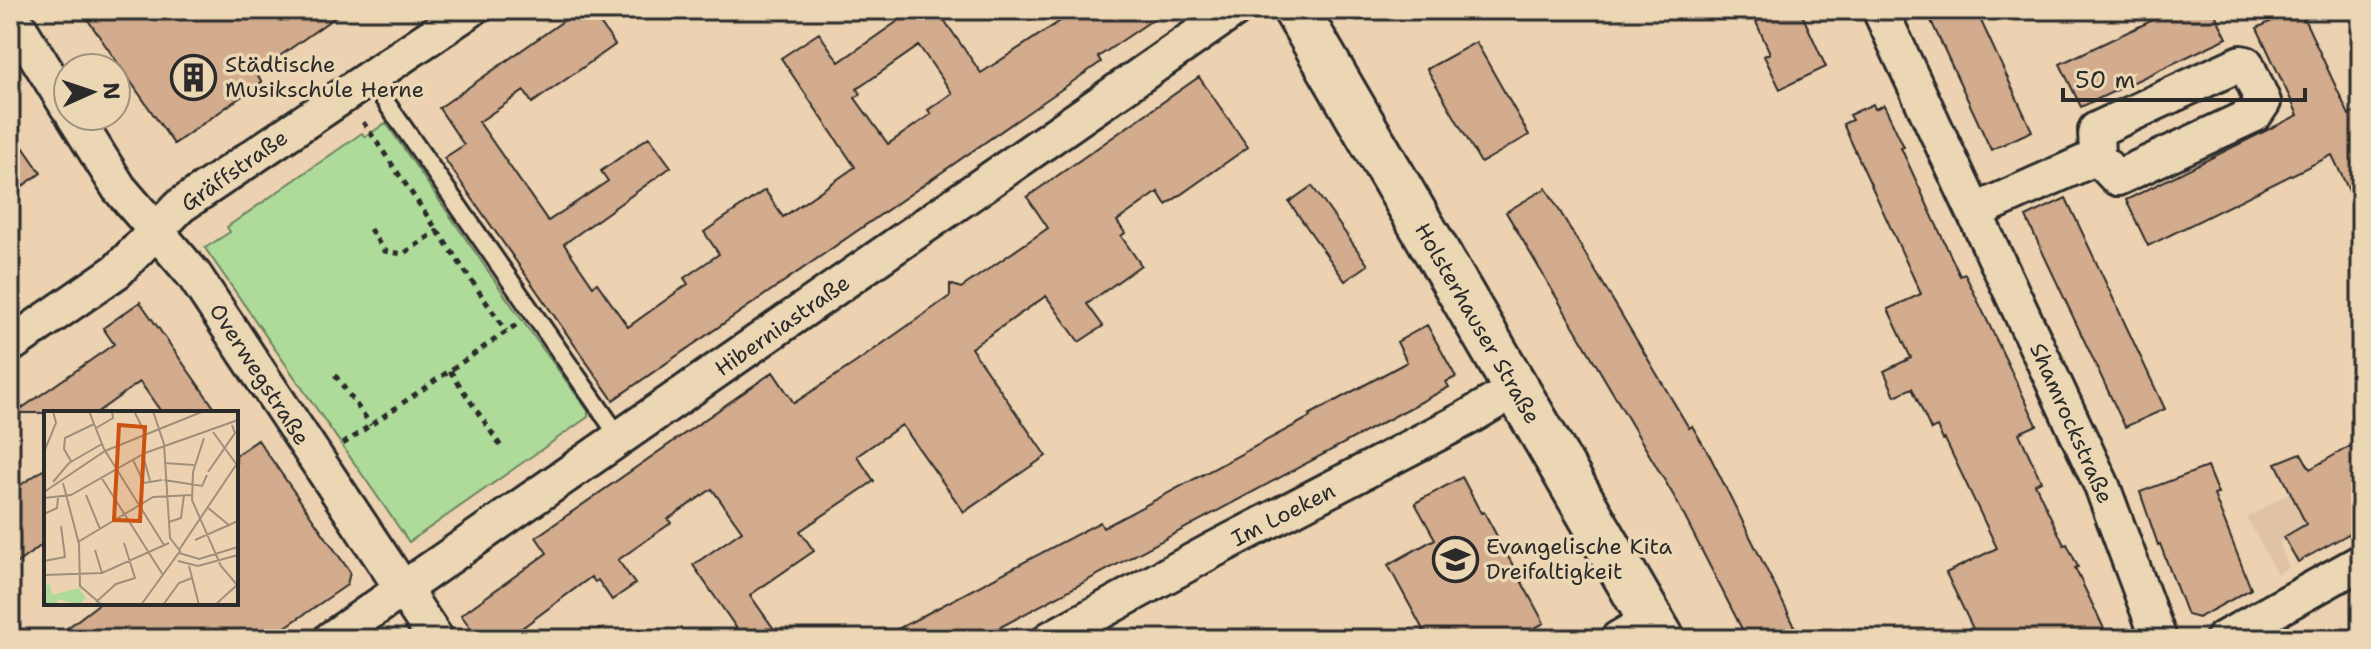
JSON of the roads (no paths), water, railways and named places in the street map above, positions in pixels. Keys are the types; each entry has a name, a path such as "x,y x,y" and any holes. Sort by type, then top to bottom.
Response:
{"main road":[{"name":"Holsterhauser Straße","path":"1296,10 1516,389 1649,635"}],"street":[{"name":"Gräffstraße","path":"10,345 117,271 180,206 470,10"},
{"name":"Hiberniastraße","path":"331,639 1234,10"},
{"name":"Shamrockstraße","path":"1880,10 2102,486 2159,639"},
{"path":"10,13 52,81"},
{"path":"2234,64 2246,64 2263,102 2255,114 2117,178 2097,157 2096,130 2234,64"},
{"name":"Overwegstraße","path":"84,132 119,188 194,275 436,639"},
{"path":"1976,211 2097,157"},
{"name":"Im Loeken","path":"1050,639 1516,389"},
{"path":"2223,639 2361,562"}],"lane":[{"path":"357,86 463,213 620,438"}],"place":[{"name":"Städtische Musikschule Herne","path":"194,77"},
{"name":"Evangelische Kita Dreifaltigkeit","path":"1455,559"}]}
